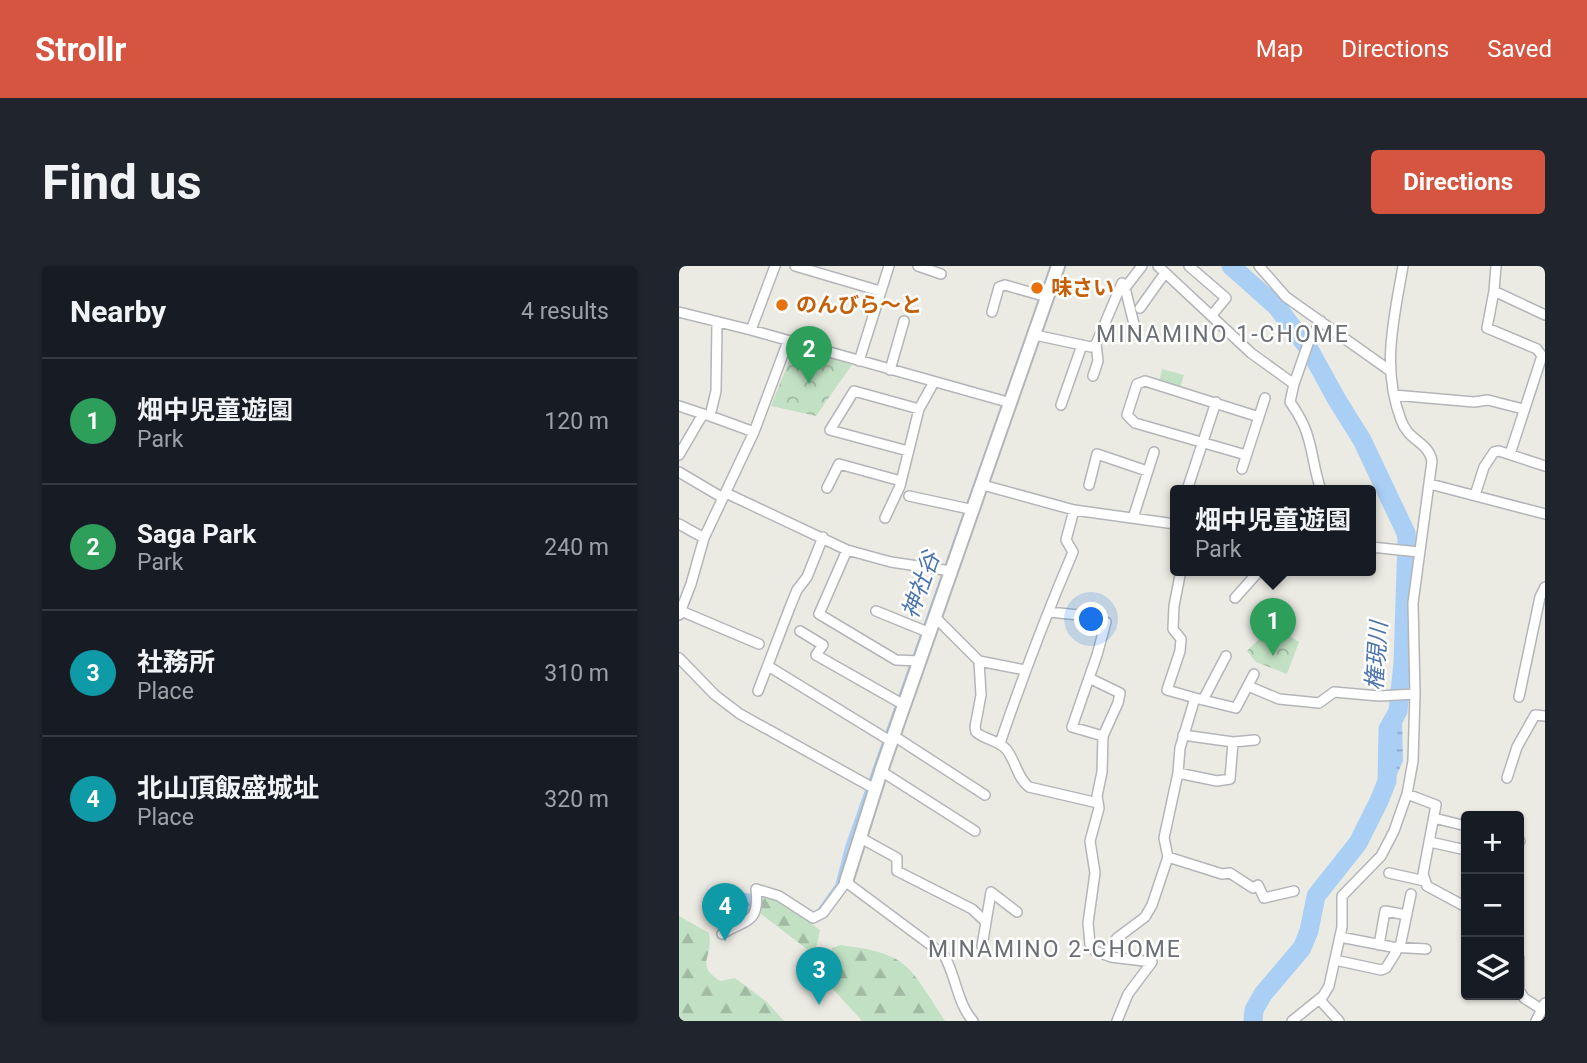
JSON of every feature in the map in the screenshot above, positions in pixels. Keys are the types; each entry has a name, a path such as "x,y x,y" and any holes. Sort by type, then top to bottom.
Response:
{"street":[{"path":"751,330 775,266"},
{"path":"795,266 880,290"},
{"path":"859,361 889,266"},
{"path":"918,266 941,274"},
{"path":"722,934 752,918 757,904 756,890 779,896 813,918 823,913 846,881 881,771 1058,266"},
{"path":"1134,324 1125,288 1142,266"},
{"path":"1189,266 1226,298 1212,315"},
{"path":"1259,266 1286,296 1389,370"},
{"path":"1292,1021 1319,999 1329,986 1342,927 1340,900 1343,893 1381,856 1394,831 1407,794 1413,761 1405,695 1413,603 1410,551 1430,484 1431,454 1427,448 1410,437 1401,420 1389,370 1391,336 1403,266"},
{"path":"1496,266 1487,328 1537,349 1542,356 1510,454"},
{"path":"1140,308 1161,270 1251,354 1294,384"},
{"path":"1093,376 1098,361 1096,344 1122,283"},
{"path":"992,312 999,287 1005,285 1047,297"},
{"path":"1494,291 1545,315"},
{"path":"679,312 1011,403"},
{"path":"890,370 904,321"},
{"path":"1319,485 1303,424 1290,402 1308,345 1321,321"},
{"path":"679,455 706,415 716,391 717,323"},
{"path":"1035,335 1082,345 1096,344"},
{"path":"759,644 680,613 704,538 754,432 788,341"},
{"path":"1061,405 1082,345"},
{"path":"1246,455 1135,423 1127,415 1137,384 1145,381 1259,416"},
{"path":"885,518 901,481 919,409 934,382"},
{"path":"908,451 830,430 854,391 919,409"},
{"path":"1394,395 1474,402 1487,400 1523,409"},
{"path":"1242,469 1265,398"},
{"path":"1189,485 1216,402"},
{"path":"679,406 754,432"},
{"path":"1133,518 1154,452"},
{"path":"1475,495 1484,467 1494,452 1510,454 1545,466"},
{"path":"1089,485 1097,454 1147,471"},
{"path":"827,488 839,464 901,481"},
{"path":"680,476 823,537 847,550 891,562 951,571"},
{"path":"1430,484 1545,514"},
{"path":"983,485 1074,510 1170,523"},
{"path":"909,496 974,510"},
{"path":"1000,743 1025,670 1073,552 1066,540 1074,510"},
{"path":"679,523 704,538"},
{"path":"758,691 794,598 807,578 823,537"},
{"path":"1376,548 1410,551"},
{"path":"847,550 819,614 896,660 920,661"},
{"path":"1180,576 1173,629 1181,639 1180,651 1167,690 1236,708 1254,674"},
{"path":"1235,598 1255,576"},
{"path":"1519,697 1540,597 1545,587"},
{"path":"876,611 930,633"},
{"path":"1049,612 1089,615 1106,622 1072,727 1103,736"},
{"path":"935,617 979,660 1025,670"},
{"path":"800,631 823,645 817,655 904,705"},
{"path":"1111,957 1109,950 1117,938 1145,916 1152,905 1168,857 1164,838 1183,735 1199,699 1226,656"},
{"path":"679,658 715,695 740,714 875,789"},
{"path":"979,660 981,695 976,732 1000,743 1014,763 1022,782 1029,787 1098,803"},
{"path":"768,666 985,795"},
{"path":"1089,678 1120,693 1118,704 1103,736 1102,772 1097,796 1099,808 1090,841 1095,873 1088,935 1095,951 1111,957 1152,962 1128,994 1117,1021"},
{"path":"1248,687 1279,699 1319,703 1334,692 1405,695"},
{"path":"1507,778 1517,747 1535,715 1545,716"},
{"path":"1183,735 1233,742 1255,740"},
{"path":"1178,773 1217,781 1230,779 1233,742"},
{"path":"881,771 975,831"},
{"path":"1407,794 1436,805 1423,874 1427,886 1461,904"},
{"path":"1434,818 1461,825"},
{"path":"859,836 897,858 897,871 972,909 986,922"},
{"path":"1430,842 1461,849"},
{"path":"1168,857 1222,874 1230,873 1253,888 1258,885 1264,898 1294,891"},
{"path":"1389,873 1425,881"},
{"path":"846,881 944,955 951,967 965,1012 973,1021"},
{"path":"982,946 991,892 1017,912"},
{"path":"1335,960 1381,970 1386,968 1398,950 1411,894"},
{"path":"1378,944 1385,911 1407,915"},
{"path":"1340,937 1398,950 1426,948"},
{"path":"1524,998 1543,1006 1536,1021"},
{"path":"1319,999 1339,1021"}],"green space":[{"path":"798,348 854,362 816,416 771,406 793,351"},
{"path":"1162,369 1184,375 1180,388 1159,382"},
{"path":"1283,632 1299,642 1287,674 1256,662 1247,651 1260,638"},
{"path":"766,895 788,905 820,930 815,953 761,914 762,900"},
{"path":"679,916 709,933 706,965 712,975 720,981 735,978 767,1002 784,1021 679,1021"},
{"path":"840,945 875,951 892,957 907,967 945,1021 862,1021 824,979 832,948"}],"water":[{"path":"1393,714 1402,716 1403,761 1393,783 1383,783 1387,724"},
{"path":"732,891 752,894 751,908 740,920 721,923 716,917"}],"waterway":[{"name":"権現川","path":"1231,266 1277,307 1309,349 1362,440 1407,540 1403,663 1398,711 1388,729 1387,781 1358,843 1316,896 1309,931 1302,948 1263,994 1254,1010 1253,1021"},
{"name":"神社谷","path":"817,913 837,885 847,846 980,470"}],"place":[{"name":"味さい","path":"1037,288"},
{"name":"のんびら～と","path":"782,305"},
{"name":"Saga Park","path":"809,384"},
{"name":"畑中児童遊園","path":"1273,656"},
{"name":"北山頂飯盛城址","path":"725,941"},
{"name":"社務所","path":"819,1005"}],"district":[{"name":"MINAMINO 1-CHOME","path":"1223,334"},
{"name":"MINAMINO 2-CHOME","path":"1055,949"}]}
